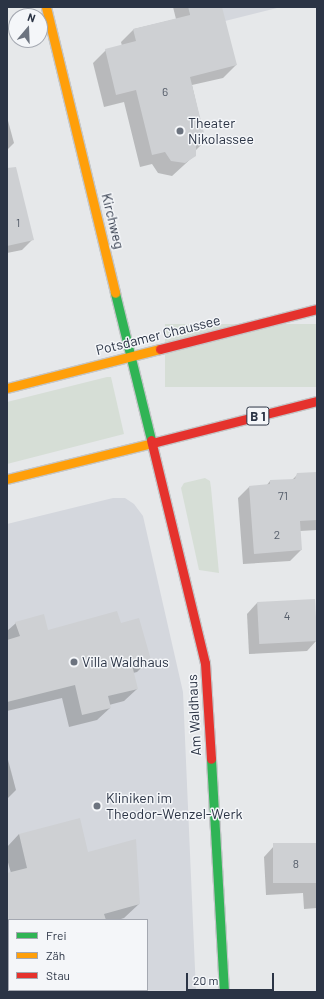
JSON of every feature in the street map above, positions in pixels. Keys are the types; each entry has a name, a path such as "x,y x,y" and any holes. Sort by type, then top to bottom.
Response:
{"street":[{"name":"Kirchweg","path":"46,7 152,442"},
{"name":"Potsdamer Chaussee","path":"7,388 317,309"},
{"name":"B 1","path":"7,479 317,401"},
{"name":"Am Waldhaus","path":"152,442 205,663 224,992"}],"shaded area":[{"path":"188,7 281,7 193,29"},
{"path":"165,324 317,324 317,387 165,387"},
{"path":"111,377 124,434 7,464 7,402"},
{"path":"205,478 210,481 219,573 199,570 181,488 184,483"},
{"name":"Kliniken im Theodor-Wenzel-Werk","path":"113,498 125,498 134,504 143,516 183,692 196,992 7,992 7,524"}],"building":[{"path":"188,7 222,7 237,65 190,77 206,141 196,144 196,156 185,163 171,161 165,152 152,155 136,90 116,95 105,49 136,41 133,29 190,15"},
{"path":"16,167 34,240 7,246 7,168"},
{"path":"317,472 317,520 300,521 302,550 254,554 249,486 270,484 270,480 295,479 297,473"},
{"path":"315,599 317,641 259,644 257,602"},
{"name":"Villa Waldhaus","path":"117,611 121,623 139,618 151,660 132,665 138,689 108,696 111,708 82,715 75,685 7,702 7,640 20,636 15,622 44,614 48,630"},
{"path":"80,818 88,852 136,839 140,904 104,914 106,919 7,920 7,873 27,868 19,834"},
{"path":"273,843 317,843 317,883 273,883"}],"traffic: fast":[{"path":"115,293 151,440"},
{"path":"211,759 224,992"}],"traffic: slow":[{"path":"46,7 115,293"},
{"path":"7,388 160,349"},
{"path":"7,479 156,442"}],"traffic: jam":[{"path":"160,349 317,309"},
{"path":"156,442 317,401"},
{"path":"151,440 205,663 211,759"}],"place":[{"name":"Theater Nikolassee","path":"180,131"},
{"name":"Villa Waldhaus","path":"74,662"},
{"name":"Kliniken im Theodor-Wenzel-Werk","path":"97,806"}]}
